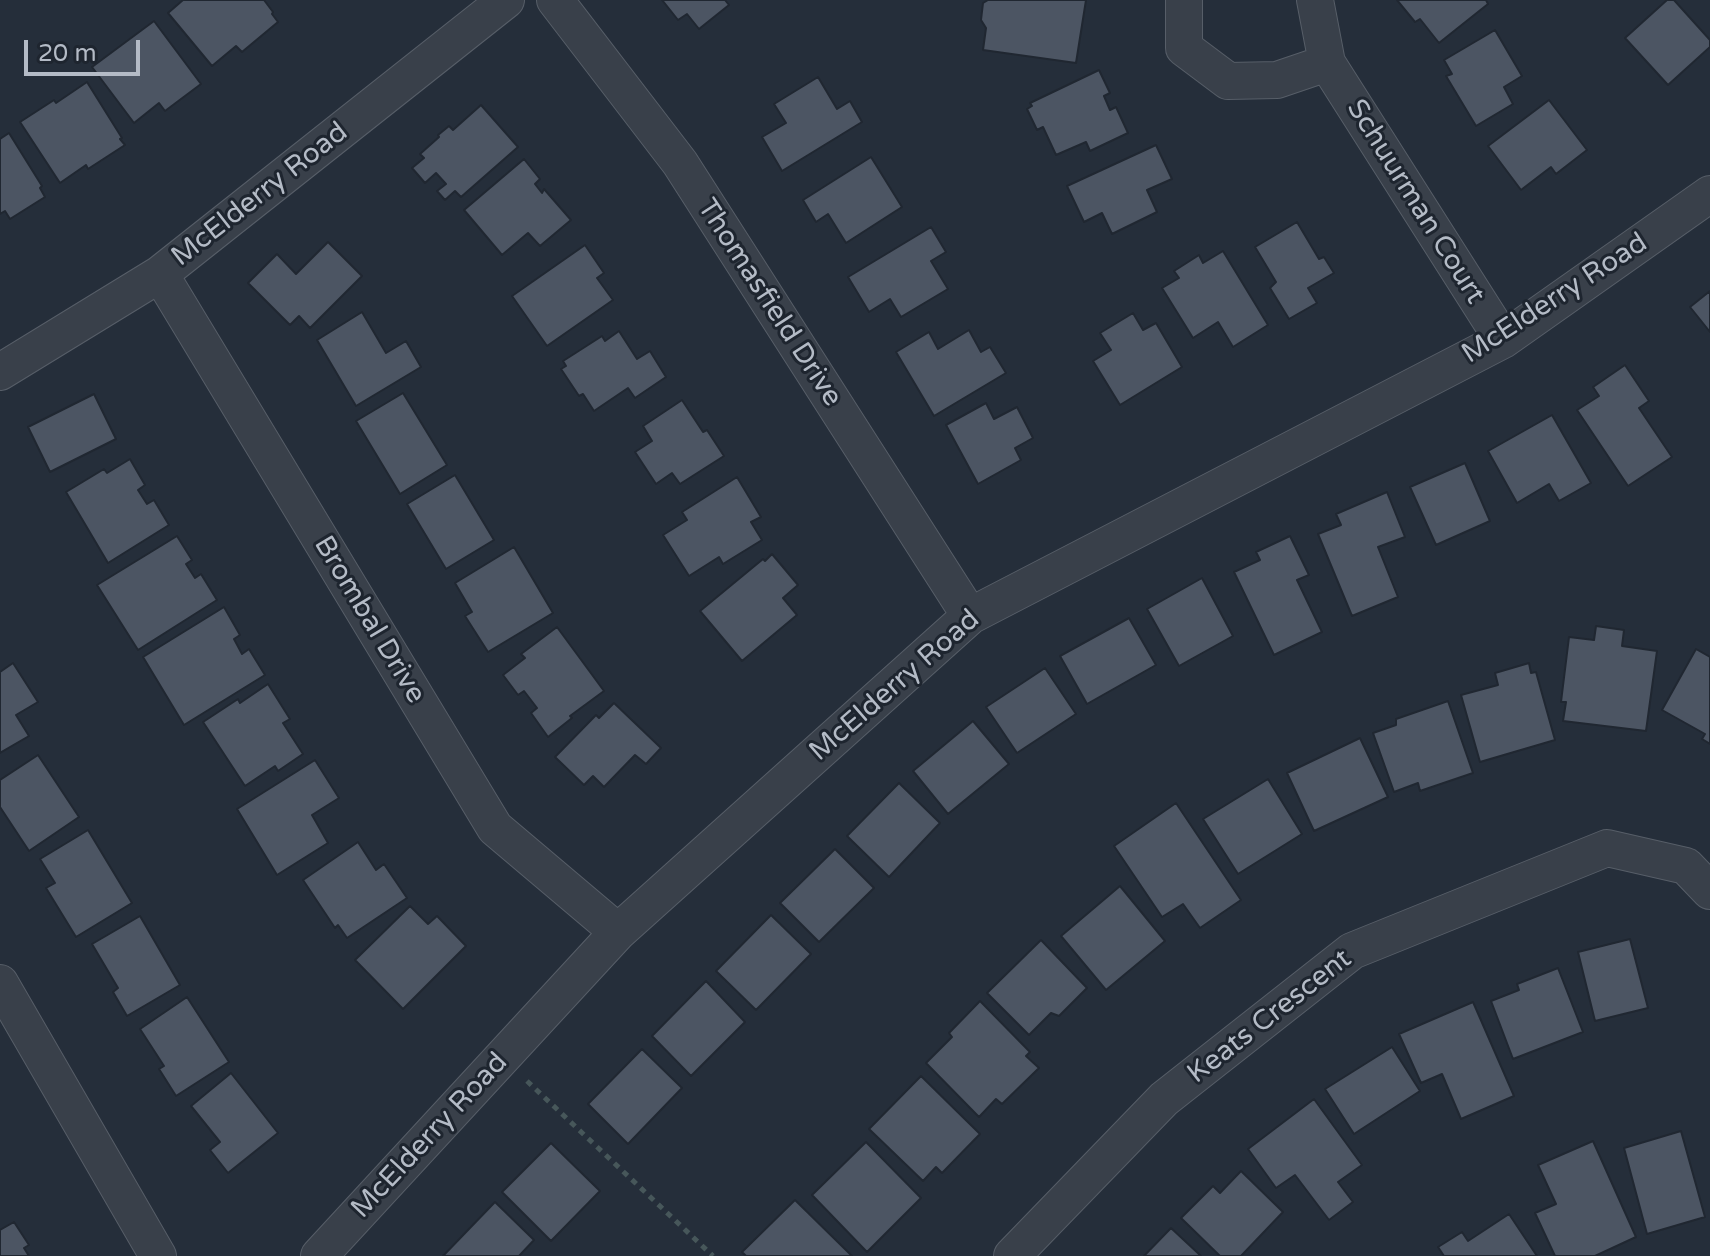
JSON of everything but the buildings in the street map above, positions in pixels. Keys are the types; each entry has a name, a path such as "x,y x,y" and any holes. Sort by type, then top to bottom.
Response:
{"street":[{"name":"McElderry Road","path":"0,372 160,274 506,0"},
{"name":"Thomasfield Drive","path":"555,0 680,163 970,616"},
{"path":"1184,0 1184,48 1228,81 1277,80 1327,63"},
{"name":"Schuurman Court","path":"1315,0 1327,63 1503,340"},
{"name":"McElderry Road","path":"319,1256 618,932 970,616 1503,340 1710,194"},
{"name":"Brombal Drive","path":"160,274 495,828 618,932"},
{"name":"Keats Crescent","path":"1012,1256 1164,1099 1352,951 1607,848 1686,866 1710,891"},
{"path":"0,983 158,1256"}],"path":[{"path":"502,1058 713,1256"}]}
